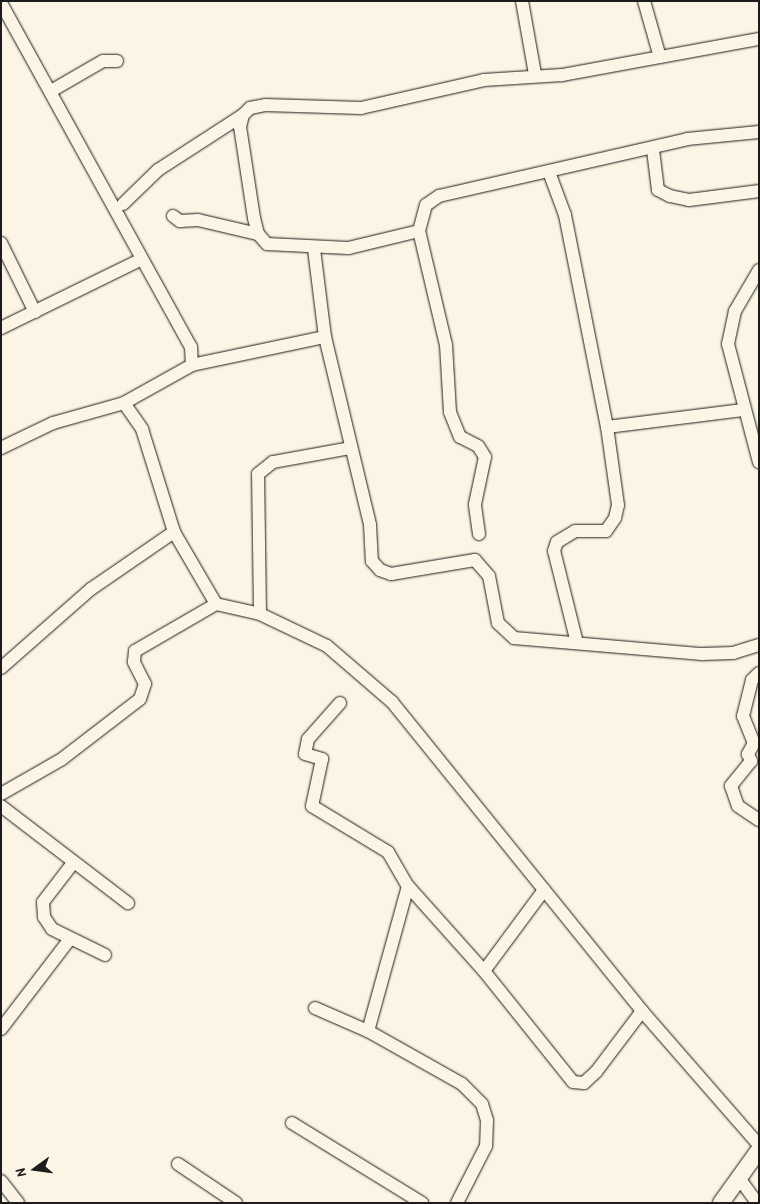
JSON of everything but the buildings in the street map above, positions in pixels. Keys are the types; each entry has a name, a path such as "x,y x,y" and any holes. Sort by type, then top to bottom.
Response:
{"main road":[{"path":"721,1203 759,1150"}],"street":[{"path":"522,1 535,74"},
{"path":"644,1 660,57"},
{"path":"1,3 51,91 140,260 185,331 192,365"},
{"path":"122,204 158,170 243,115 250,108 265,105 361,108 484,80 535,74 562,76 759,40"},
{"path":"51,91 103,61 117,61"},
{"path":"243,115 240,127 258,234 267,244 314,249 348,248 419,231"},
{"path":"479,534 474,504 484,479 485,457 478,446 460,437 450,412 446,344 419,231 426,205 439,196 653,150 687,139 759,132"},
{"path":"653,150 658,190 670,196 689,200 759,191"},
{"path":"549,172 566,215 607,427 618,505 615,518 606,531 575,531 557,542 554,551 577,643"},
{"path":"172,216 180,221 198,220 258,234"},
{"path":"1,243 35,312"},
{"path":"314,249 325,337 370,525 372,561 380,570 391,574 475,560 489,576 498,624 505,633 514,638 702,654 733,653 759,645"},
{"path":"1,328 140,260"},
{"path":"759,270 735,311 728,344 743,410 759,462"},
{"path":"1,448 53,423 124,403 192,365 325,337"},
{"path":"124,403 142,429 174,532 216,604"},
{"path":"607,427 743,410"},
{"path":"260,614 258,474 273,462 351,448"},
{"path":"1,668 91,589 174,532"},
{"path":"1,794 62,759 140,699 145,684 134,662 135,651 216,604 260,614 327,646 392,702 642,1011 759,1145"},
{"path":"759,673 749,688 743,716 754,743 748,754 751,761 731,786 738,806 759,820"},
{"path":"340,703 308,739 305,754 322,759 312,806 388,852 408,886 484,971 573,1082 584,1083 596,1072 642,1011"},
{"path":"1,806 73,863 128,903"},
{"path":"73,863 42,910 52,929 69,940 105,956"},
{"path":"368,1031 408,886"},
{"path":"484,971 544,890"},
{"path":"1,1029 69,940"},
{"path":"315,1008 368,1031 462,1084 482,1104 487,1120 486,1146 457,1203"},
{"path":"292,1123 422,1203"},
{"path":"178,1164 236,1203"},
{"path":"739,1178 757,1203"},
{"path":"1,1181 18,1203"}]}
